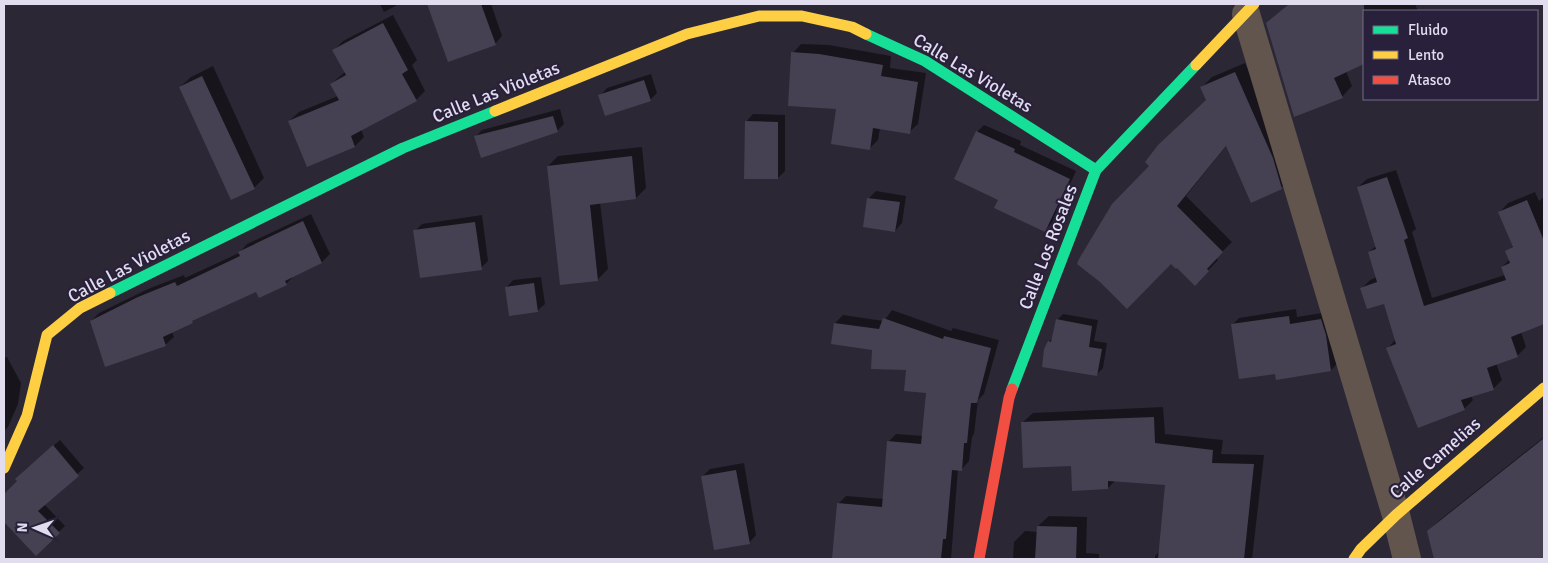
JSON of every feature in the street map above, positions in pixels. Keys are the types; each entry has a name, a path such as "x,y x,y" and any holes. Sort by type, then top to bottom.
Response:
{"street":[{"name":"Calle Los Rosales","path":"980,559 1009,398 1096,170 1250,9"},
{"path":"1250,9 1396,515 1407,559"},
{"name":"Calle Las Violetas","path":"4,468 27,416 47,335 80,308 403,148 688,34 759,16 802,16 852,27 925,61 1096,170"},
{"name":"Calle Camelias","path":"1354,559 1361,549 1396,515 1544,388"}],"building":[{"path":"427,4 481,4 496,45 448,62"},
{"path":"1289,4 1364,4 1363,64 1334,78 1343,98 1294,117 1266,23"},
{"path":"383,23 408,70 402,74 417,101 351,136 355,147 307,167 288,121 339,100 330,84 346,75 332,50"},
{"path":"791,52 819,54 883,65 881,76 918,82 910,134 873,128 870,150 831,144 836,109 788,106"},
{"path":"1235,72 1273,158 1282,189 1251,203 1226,146 1177,206 1223,252 1207,269 1209,271 1195,286 1171,264 1127,309 1100,282 1077,264 1079,259 1112,204 1149,166 1145,162 1158,145 1206,100 1200,87"},
{"path":"202,76 255,189 231,200 179,87"},
{"path":"644,80 651,101 605,116 598,95"},
{"path":"553,116 558,132 481,158 474,136"},
{"path":"745,121 778,122 778,179 744,179"},
{"path":"976,131 1015,149 1014,152 1070,179 1045,232 994,208 998,200 954,179"},
{"path":"632,156 636,199 590,205 598,281 560,285 547,166"},
{"path":"1387,177 1408,238 1404,240 1424,306 1506,280 1501,267 1510,263 1505,251 1513,247 1498,212 1527,200 1544,241 1544,324 1511,337 1518,357 1487,368 1494,390 1461,400 1465,410 1418,428 1386,348 1396,344 1384,304 1367,309 1360,288 1377,282 1368,252 1376,249 1357,187"},
{"path":"867,198 900,202 895,232 863,227"},
{"path":"303,221 322,263 285,281 287,285 259,298 256,292 192,321 193,323 163,337 166,346 105,367 90,321 138,297 175,282 177,286 240,256 238,252"},
{"path":"475,222 482,270 420,278 413,230"},
{"path":"534,283 538,312 509,316 505,287"},
{"path":"1289,316 1290,324 1321,319 1326,335 1331,371 1276,380 1275,374 1239,379 1231,324"},
{"path":"883,318 943,339 944,336 991,348 977,403 971,403 967,443 964,443 962,471 952,470 946,539 943,539 941,559 832,559 837,503 882,507 887,441 921,444 926,393 904,391 906,370 871,369 872,350 831,344 834,323 879,329"},
{"path":"1056,319 1092,326 1089,347 1102,349 1097,376 1042,367 1044,349 1048,341 1051,342"},
{"path":"1154,417 1155,443 1213,450 1212,463 1254,464 1244,559 1158,559 1165,485 1108,481 1108,489 1072,491 1071,466 1023,468 1021,422"},
{"path":"1544,438 1544,559 1434,559 1427,531"},
{"path":"53,445 79,476 38,511 60,533 36,556 4,522 4,494 17,481 15,479"},
{"path":"736,470 750,544 714,550 701,476"},
{"path":"1037,526 1077,527 1076,559 1035,559"}],"traffic: fast":[{"path":"866,34 925,61 1096,170"},
{"path":"1012,389 1096,170 1196,65"},
{"path":"110,293 403,148 495,111"}],"traffic: slow":[{"path":"1196,65 1254,4"},
{"path":"495,111 687,34 759,16 802,16 852,27 866,34"},
{"path":"4,468 27,416 47,335 80,308 110,293"},
{"path":"1354,559 1361,549 1396,515 1544,388"}],"traffic: jam":[{"path":"979,559 1012,389"}]}
